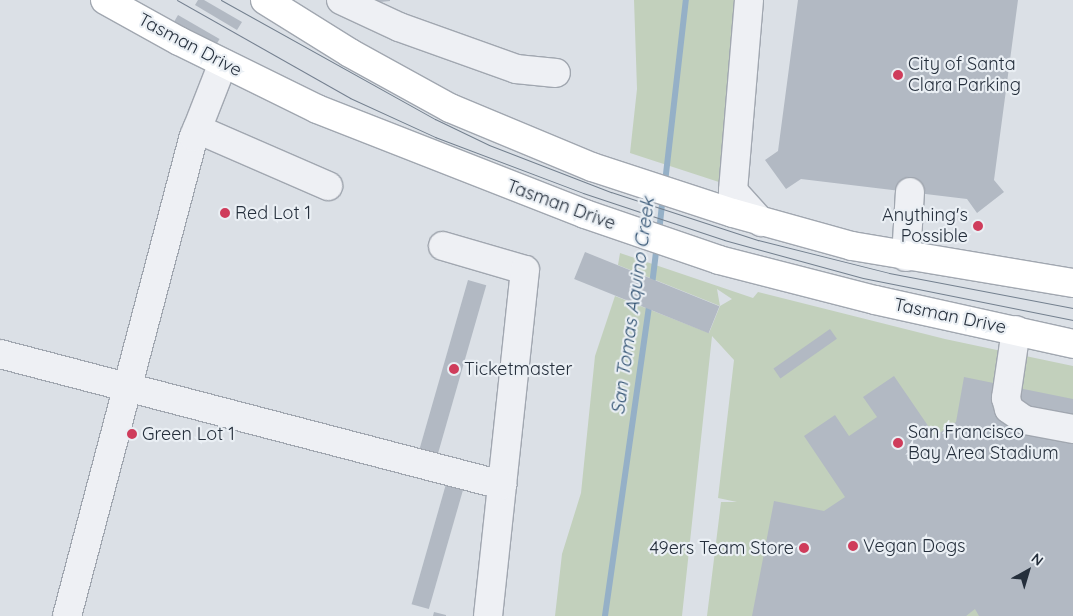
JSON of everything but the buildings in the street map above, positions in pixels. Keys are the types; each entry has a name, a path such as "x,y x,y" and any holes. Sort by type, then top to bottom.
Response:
{"main road":[{"name":"Tasman Drive","path":"105,0 223,63 361,128 585,214 719,260 875,300 1073,344"},
{"path":"266,0 358,58 450,108 592,167 761,222 906,257 1073,283"}],"lane":[{"path":"341,0 399,27 516,69 556,73"},
{"path":"749,0 734,191 761,222"},
{"path":"67,616 197,129 223,63"},
{"path":"197,129 328,186"},
{"path":"906,257 910,192"},
{"path":"443,246 524,270 488,616"},
{"path":"1016,330 1006,398 1009,409 1025,420 1073,429"},
{"path":"0,354 502,485"}],"green space":[{"path":"634,0 737,0 725,118 725,184 630,153 637,89"},
{"name":"San Francisco Bay Area Stadium","path":"620,253 753,298 758,292 945,339 1073,366 1073,616 707,616 721,502 737,502 718,498 734,360 712,336 682,616 555,616 562,554 581,493 595,356 615,296 709,333 720,306 618,265","holes":["717,289 732,299 720,306"]}],"waterway":[{"name":"San Tomas Aquino Creek","path":"665,183 686,0"},
{"name":"San Tomas Aquino Creek","path":"659,233 663,197"},
{"name":"San Tomas Aquino Creek","path":"652,285 657,247"},
{"name":"San Tomas Aquino Creek","path":"605,616 650,301"}],"tram line":[{"path":"177,0 350,98 435,137 583,193 724,240 863,278 1073,320"},
{"path":"221,0 435,119 489,145 611,192 758,240 889,273 1073,308"}],"place":[{"name":"City of Santa Clara Parking","path":"898,75"},
{"name":"Red Lot 1","path":"225,213"},
{"name":"Anything's Possible","path":"978,226"},
{"name":"Ticketmaster","path":"454,369"},
{"name":"Green Lot 1","path":"132,434"},
{"name":"San Francisco Bay Area Stadium","path":"898,443"},
{"name":"Vegan Dogs","path":"853,546"},
{"name":"49ers Team Store","path":"804,548"}]}
